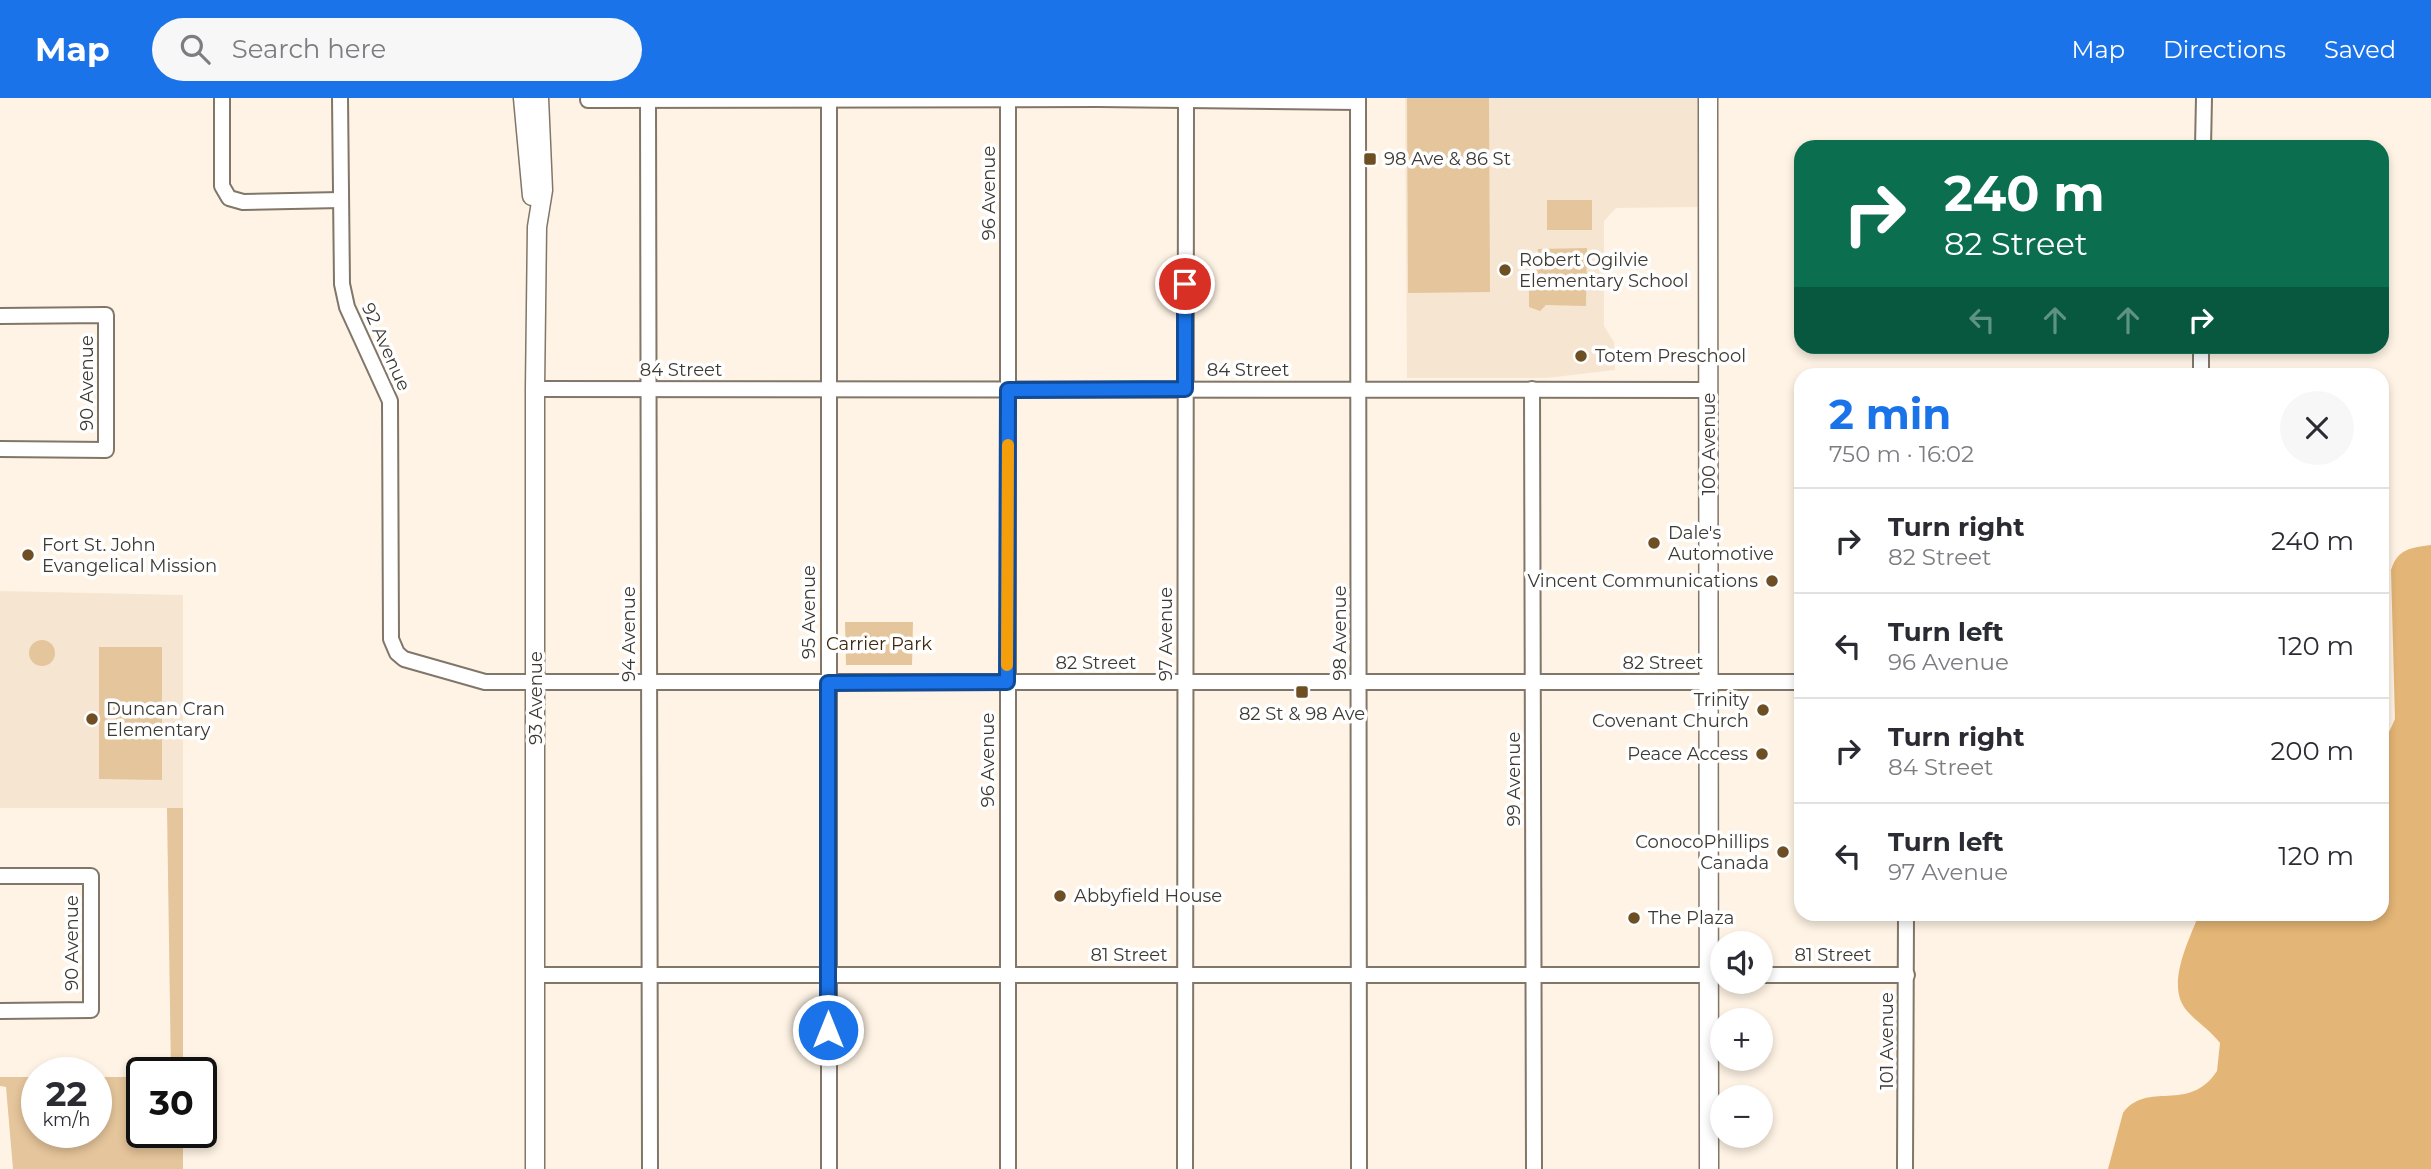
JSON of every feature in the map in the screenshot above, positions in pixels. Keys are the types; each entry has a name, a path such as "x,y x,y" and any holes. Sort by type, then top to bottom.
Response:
{"main road":[{"name":"93 Avenue","path":"523,98 537,227 535,1169"},
{"name":"93 Avenue","path":"537,227 542,190 539,98"},
{"name":"100 Avenue","path":"1708,98 1709,682 1715,931"},
{"name":"100 Avenue","path":"1709,1169 1715,994"}],"street":[{"path":"222,98 222,186 229,198 243,202 341,201"},
{"name":"92 Avenue","path":"340,98 344,297 390,401 391,629 393,646 397,653"},
{"name":"96 Avenue","path":"1008,1169 1009,98"},
{"path":"2203,140 2204,98"},
{"name":"95 Avenue","path":"829,99 829,1169"},
{"name":"97 Avenue","path":"1185,1169 1186,99"},
{"path":"588,100 1358,100"},
{"name":"94 Avenue","path":"648,100 650,1169"},
{"name":"98 Avenue","path":"1358,100 1359,1169"},
{"name":"90 Avenue","path":"0,316 106,316 106,450 0,449"},
{"name":"84 Street","path":"535,389 1709,390"},
{"name":"99 Avenue","path":"1532,389 1534,1169"},
{"name":"82 Street","path":"397,653 404,659 475,681 1794,682"},
{"name":"90 Avenue","path":"0,876 91,876 91,1010 0,1011"},
{"name":"101 Avenue","path":"1905,1169 1906,921"},
{"name":"81 Street","path":"536,975 1710,975"},
{"name":"81 Street","path":"1773,975 1906,975"}],"shaded area":[{"name":"Robert Ogilvie Elementary School","path":"1405,98 1698,98 1699,207 1616,208 1604,221 1604,326 1614,342 1615,370 1547,378 1407,378"},
{"path":"2431,545 2431,1169 2108,1169 2123,1113 2133,1103 2194,1091 2206,1084 2217,1071 2220,1043 2188,1012 2181,1002 2178,990 2181,964 2196,921 2389,921 2389,731 2395,719 2391,570 2397,557 2411,548"},
{"name":"Duncan Cran Elementary","path":"0,591 183,595 183,808 0,808"}],"green space":[{"path":"1407,98 1489,98 1490,292 1408,293"},
{"path":"1547,200 1592,200 1592,230 1547,230"},
{"path":"1587,248 1586,306 1546,305 1540,311 1529,307 1529,289 1535,286 1538,249"},
{"name":"Carrier Park","path":"845,622 913,622 912,665 846,665"},
{"path":"42,640 51,644 55,653 51,662 42,666 33,662 29,653 33,644"},
{"path":"99,647 162,647 162,780 99,779"},
{"path":"167,808 183,808 183,1057 171,1057"},
{"path":"0,1077 21,1077 21,1148 112,1148 112,1077 126,1077 126,1148 183,1148 183,1169 13,1169 6,1087 0,1086"}],"slow traffic":[{"path":"1007,665 1008,445"}],"place":[{"name":"98 Ave & 86 St","path":"1370,159"},
{"name":"Robert Ogilvie Elementary School","path":"1505,270"},
{"name":"Totem Preschool","path":"1581,356"},
{"name":"Dale's Automotive","path":"1654,543"},
{"name":"Fort St. John Evangelical Mission","path":"28,555"},
{"name":"Vincent Communications","path":"1772,581"},
{"name":"82 St & 98 Ave","path":"1302,692"},
{"name":"Trinity Covenant Church","path":"1763,710"},
{"name":"Duncan Cran Elementary","path":"92,719"},
{"name":"Peace Access","path":"1762,754"},
{"name":"ConocoPhillips Canada","path":"1783,852"},
{"name":"Abbyfield House","path":"1060,896"},
{"name":"The Plaza","path":"1634,918"}],"route":[{"path":"828,1030 828,683 1007,682 1008,390 1185,389 1185,284"}]}
